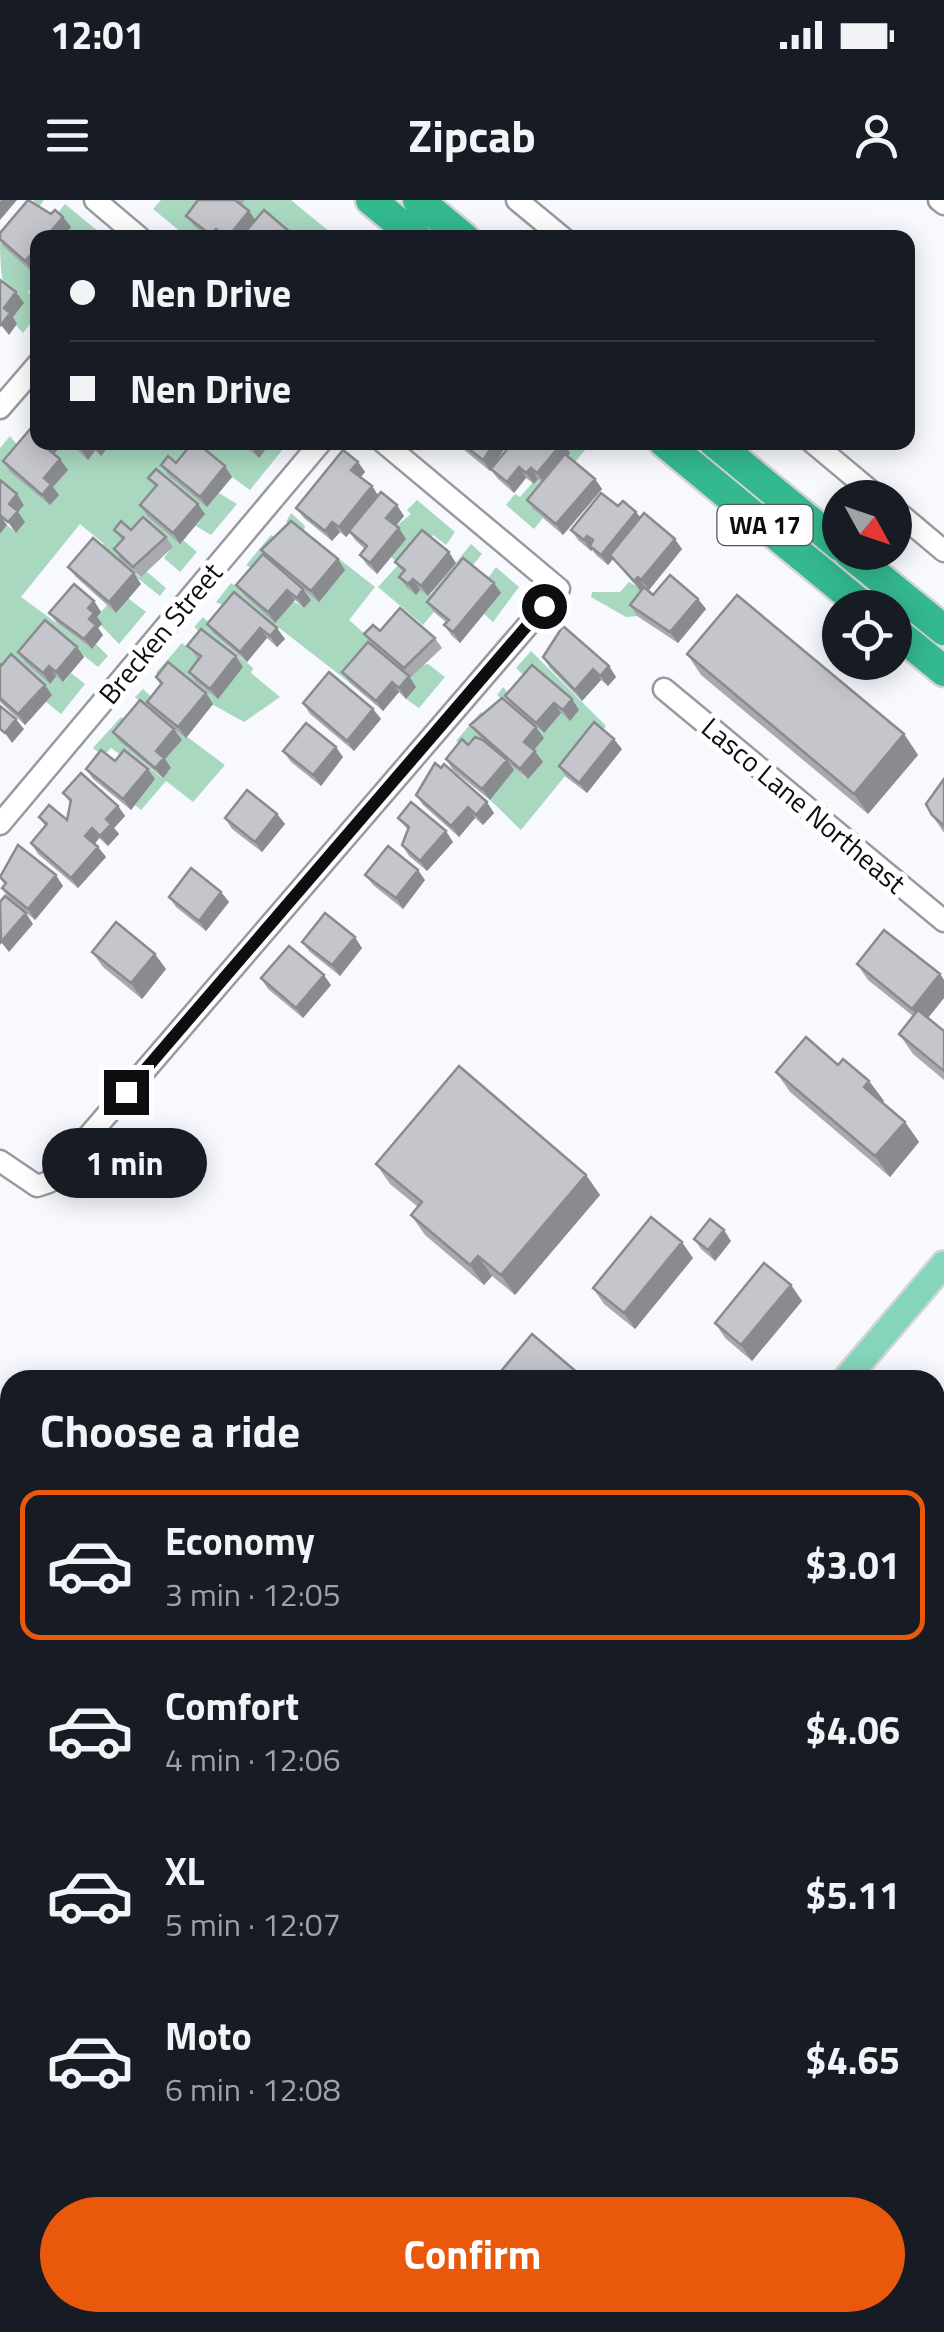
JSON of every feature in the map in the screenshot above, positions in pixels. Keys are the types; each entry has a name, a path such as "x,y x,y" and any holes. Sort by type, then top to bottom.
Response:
{"highway":[{"path":"372,200 407,230"},
{"path":"418,200 454,230"},
{"name":"WA 17","path":"674,450 843,590"},
{"name":"WA 17","path":"724,450 822,531"},
{"name":"WA 17","path":"870,570 944,630"},
{"path":"912,645 944,671"}],"main road":[{"path":"854,1370 944,1264"}],"street":[{"path":"95,200 131,230"},
{"path":"517,200 553,230"},
{"path":"0,408 30,373"},
{"name":"Brecken Street","path":"0,824 314,450"},
{"path":"0,1161 37,1186 49,1182 559,589 392,450"},
{"path":"822,450 857,480"},
{"path":"912,524 944,551"},
{"name":"Lasco Lane Northeast","path":"664,689 944,921"}],"green space":[{"path":"34,200 44,200 36,211 36,230 30,230 30,324 23,333 11,315 2,279 0,244"},
{"path":"161,200 214,200 209,230 178,230 153,209"},
{"path":"244,200 291,200 327,230 252,230 239,208"},
{"path":"65,204 97,230 60,230 56,215"},
{"path":"10,436 52,489 55,450 77,450 88,459 95,451 101,455 106,450 282,450 250,490 232,477 207,507 219,493 237,504 211,535 196,526 205,515 183,540 197,552 180,572 164,558 172,547 121,560 140,577 146,571 166,588 160,596 100,548 104,544 80,524 21,597 92,649 96,644 108,656 98,667 53,631 56,676 64,682 71,673 85,684 61,714 46,702 51,696 0,673 0,534 7,525 16,532 16,514 24,504 0,485 0,448"},
{"path":"549,450 585,450 534,510 543,518 534,529 506,505 515,494 520,497 556,456"},
{"path":"417,500 455,532 446,545 433,535 403,572 416,594 420,590 429,596 471,544 482,554 423,625 378,587 399,564 391,557 394,528 411,514 407,510"},
{"path":"291,513 305,526 304,531 375,587 349,620 374,642 428,664 445,677 419,708 406,699 416,687 355,677 350,683 278,627 274,630 216,602 231,583 287,599 304,608 310,600 246,565 271,535 279,540 269,561 319,601 299,532 286,522"},
{"path":"496,567 519,587 493,622 484,614 501,593 486,581"},
{"path":"629,582 650,594 637,616 626,617 591,597 592,592 620,592"},
{"path":"128,598 146,612 119,644 95,619 107,605 117,612"},
{"path":"203,617 218,631 215,635 253,668 251,673 280,697 244,722 156,673 182,643 208,667 243,667 194,627"},
{"path":"531,651 606,726 521,830 490,800 514,770 456,741 481,712 491,721 478,736 527,779 542,762 532,752 543,738 497,695 503,687 543,733 561,713 570,721 516,668"},
{"path":"143,689 160,705 155,713 225,765 193,802 166,781 141,810 135,805 155,779 111,748 103,756 93,748 121,717 129,723 121,743 162,778 171,769 160,752 148,713 135,697"}],"building":[{"path":"28,200 63,217 52,230 30,230 30,256 25,261 0,239 0,233"},
{"path":"198,200 235,200 249,211 234,230 204,230 186,216"},
{"path":"264,210 287,230 247,230"},
{"path":"0,280 16,292 4,308 10,313 1,325 0,323"},
{"path":"30,429 30,450 49,450 60,459 44,478 51,484 42,495 3,461"},
{"path":"187,450 206,450 225,466 200,497 161,465 168,456 176,463"},
{"path":"343,450 358,462 351,470 372,486 339,527 332,522 325,531 296,508"},
{"path":"470,450 490,450 483,460"},
{"path":"506,450 556,450 537,473 531,468 526,473 519,467 507,482 491,469"},
{"path":"565,454 595,479 556,524 527,500"},
{"path":"156,469 198,504 173,533 140,505 157,485 148,478"},
{"path":"0,480 17,494 9,504 18,511 8,522 0,515"},
{"path":"381,492 397,505 386,518 399,528 370,563 360,555 367,546 349,531"},
{"path":"601,493 618,506 623,501 636,512 601,555 590,546 593,540 587,536 584,540 571,530"},
{"path":"644,513 675,539 641,580 638,577 634,581 610,555"},
{"path":"143,517 166,537 133,567 114,549 124,538 114,530 121,521 131,530"},
{"path":"291,521 338,559 311,591 261,550"},
{"path":"422,530 449,552 421,586 413,579 408,584 399,577 405,570 395,562"},
{"path":"93,538 134,573 109,602 68,567"},
{"path":"263,554 303,589 297,598 287,590 268,612 236,585"},
{"path":"463,558 494,583 453,632 444,625 449,620 427,602"},
{"path":"670,575 698,599 670,632 630,605 644,587 653,595"},
{"path":"74,584 94,601 88,608 94,613 89,619 96,625 84,639 49,613"},
{"path":"234,592 277,628 270,636 260,628 240,652 207,624"},
{"path":"737,595 822,666 822,680 839,680 904,734 854,794 687,654"},
{"path":"400,608 435,638 404,668 364,634 373,625 380,631"},
{"path":"45,620 77,647 56,672 49,666 43,673 18,652"},
{"path":"563,626 609,666 600,676 593,669 575,690 543,657"},
{"path":"201,629 236,656 210,689 189,672 201,656 187,646"},
{"path":"368,642 409,676 399,688 392,682 376,701 342,672"},
{"path":"11,654 45,685 18,714 0,698 0,664"},
{"path":"168,662 206,693 178,727 147,702 162,683 156,677"},
{"path":"532,665 572,699 563,710 554,703 536,723 505,696"},
{"path":"329,672 373,709 347,741 303,703"},
{"path":"502,698 536,727 524,742 535,751 520,769 470,725"},
{"path":"140,700 174,729 156,751 164,758 155,768 113,732"},
{"path":"0,706 16,719 5,733 0,729"},
{"path":"594,722 614,739 579,783 559,766"},
{"path":"306,723 336,747 313,775 283,751"},
{"path":"475,737 507,760 482,789 446,759 462,739 468,745"},
{"path":"101,750 115,761 124,750 148,769 123,799 86,769"},
{"path":"435,763 441,768 444,764 487,802 476,815 468,807 451,826 416,795"},
{"path":"81,773 118,806 106,819 111,824 100,836 92,828 85,836 98,847 71,878 31,843 47,824 39,817 49,805 67,820 71,800 63,793"},
{"path":"944,779 944,826 926,804"},
{"path":"247,790 277,814 255,842 225,818"},
{"path":"411,802 446,831 420,861 402,845 409,827 398,818"},
{"path":"18,845 56,875 28,909 2,888 6,883 0,877"},
{"path":"388,846 418,870 396,898 365,875"},
{"path":"191,868 221,892 199,921 169,897"},
{"path":"5,896 26,913 1,942 0,902"},
{"path":"325,913 355,937 332,965 302,942"},
{"path":"116,922 155,954 131,983 92,952"},
{"path":"884,930 940,974 912,1009 857,964"},
{"path":"289,946 324,975 296,1008 261,978"},
{"path":"918,1010 944,1031 944,1071 899,1034"},
{"path":"806,1037 838,1065 843,1059 869,1081 864,1087 905,1122 875,1156 776,1072"},
{"path":"459,1066 586,1175 501,1275 478,1256 470,1265 411,1215 422,1202 376,1164"},
{"path":"651,1217 682,1242 624,1313 593,1288"},
{"path":"710,1219 724,1230 708,1250 694,1239"},
{"path":"764,1263 791,1285 741,1345 715,1323"},
{"path":"532,1334 574,1370 502,1370"}],"route":[{"path":"126,1092 544,606"}]}
